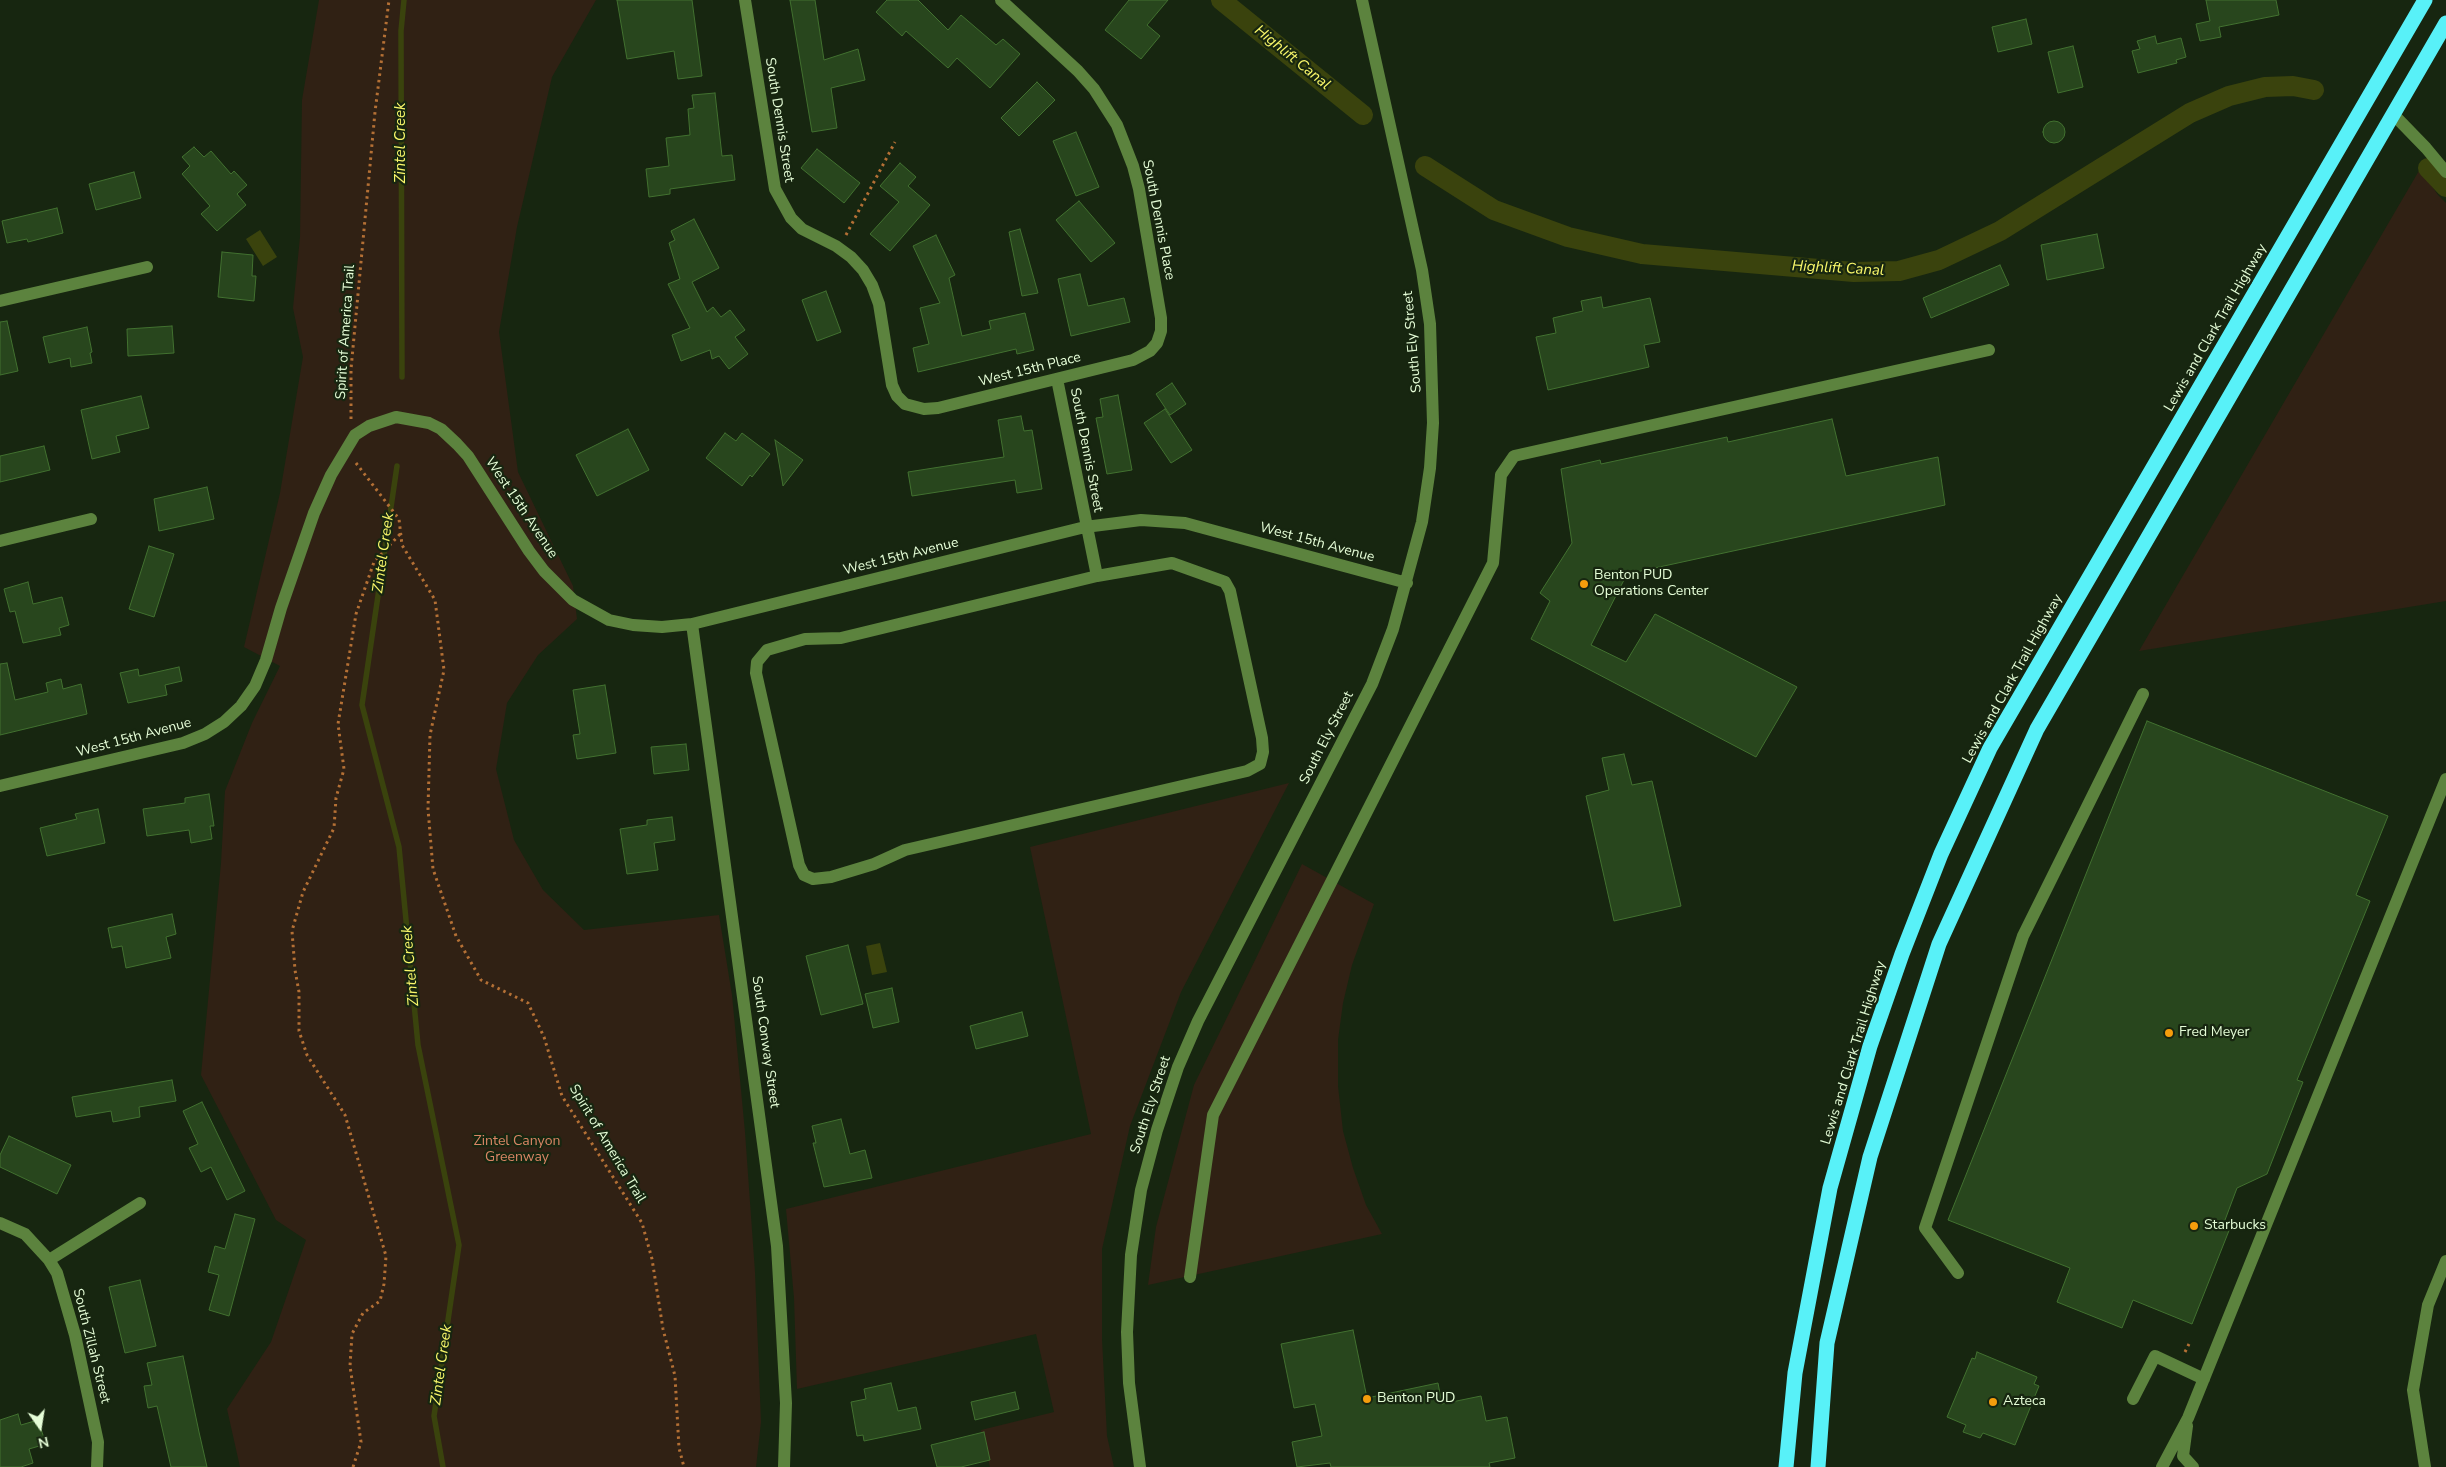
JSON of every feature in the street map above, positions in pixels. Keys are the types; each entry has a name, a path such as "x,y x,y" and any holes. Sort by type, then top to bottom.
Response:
{"highway":[{"name":"Lewis and Clark Trail Highway","path":"1786,1467 1795,1373 1830,1188 1870,1046 1902,954 1941,854 1995,739 2425,0"},
{"path":"1818,1467 1827,1343 1870,1157 1939,944 2037,729 2446,23"}],"street":[{"name":"South Dennis Street","path":"745,0 775,190 791,218 802,229 851,257 872,285 878,304 892,385 898,396 906,404"},
{"name":"South Dennis Place","path":"1001,0 1078,71 1094,89 1117,125 1133,166 1139,189 1162,318 1161,331 1157,343"},
{"name":"South Ely Street","path":"1140,1467 1129,1383 1127,1332 1130,1255 1141,1190 1156,1130 1178,1067 1198,1021 1372,684 1393,629 1422,522 1430,468 1433,423 1430,324 1422,270 1362,0"},
{"path":"2393,114 2446,172"},
{"path":"0,301 147,267"},
{"name":"West 15th Place","path":"906,404 924,409 938,408 1133,360 1150,351 1157,343"},
{"path":"1190,1277 1213,1114 1493,563 1501,475 1514,456 1989,350"},
{"name":"South Dennis Street","path":"1057,379 1085,526 1097,576"},
{"name":"West 15th Avenue","path":"0,786 182,743 205,734 224,722 241,706 255,686 266,660 281,608 314,513 330,475 351,440 369,426 396,417 429,423 441,429 468,456 544,571 573,600 609,620 633,625 662,627 692,624 1085,526 1141,520 1185,523 1407,583"},
{"path":"0,541 91,519"},
{"path":"1172,563 1225,582 1230,591 1262,738 1263,752 1260,764 1247,771 905,850 874,864 831,877 813,879 804,875 799,865 756,673 756,662 767,650 805,639 841,638 1097,576 1172,563"},
{"name":"South Conway Street","path":"692,624 777,1246 786,1403 784,1467"},
{"path":"1958,1273 1925,1228 2023,936 2144,694"},
{"path":"2162,1467 2188,1418 2446,779"},
{"path":"49,1260 140,1204"},
{"name":"South Zillah Street","path":"0,1223 25,1234 49,1260 58,1274 75,1335 98,1442 97,1467"},
{"path":"2425,1467 2413,1390 2428,1305 2446,1261"},
{"path":"2133,1399 2155,1356 2204,1379"},
{"path":"2188,1418 2183,1456 2193,1467"}],"path":[{"name":"Spirit of America Trail","path":"389,0 375,112 351,369 351,440 356,462 387,500 399,519 402,545 435,600 444,670 430,735 428,809 434,869 456,936 481,980 528,1002 544,1037 562,1096 642,1223 652,1259 663,1329 675,1376 679,1448 684,1467"},
{"path":"839,249 895,142"},
{"path":"353,1467 361,1442 350,1366 352,1334 363,1314 380,1301 384,1284 386,1256 346,1115 307,1055 299,1031 299,992 292,931 303,892 334,828 336,798 344,769 338,724 356,614 374,562 401,533"}],"green space":[{"name":"Zintel Canyon Greenway","path":"319,0 596,0 552,77 517,227 499,332 518,472 573,586 577,619 538,655 507,703 496,769 514,840 543,890 584,930 719,915 732,995 745,1132 755,1272 761,1422 756,1467 240,1467 227,1409 271,1342 306,1240 276,1220 201,1075 221,863 225,791 252,723 280,666 244,647 280,493 303,357 293,308 300,237 302,100"},
{"path":"2420,169 2446,203 2446,601 2139,651"},
{"path":"1289,783 1181,992 1130,1126 1102,1249 1102,1339 1107,1436 1114,1467 990,1467 981,1430 1054,1412 1036,1334 797,1389 794,1298 786,1209 1091,1134 1030,847"},
{"path":"1302,864 1374,904 1352,965 1343,1003 1338,1040 1338,1086 1343,1131 1353,1168 1366,1205 1382,1234 1148,1285 1156,1227 1194,1085"}],"shaded area":[{"path":"260,230 277,257 263,266 246,239"},
{"path":"880,943 887,972 872,975 866,946"}],"building":[{"path":"617,0 692,0 702,76 678,79 674,51 627,59"},
{"path":"790,0 815,0 824,60 858,49 865,80 831,88 837,128 812,132"},
{"path":"887,0 918,0 948,30 961,15 996,45 1003,39 1020,54 990,88 957,58 948,68 906,31 902,36 876,12"},
{"path":"1129,0 1168,0 1147,25 1160,36 1141,59 1105,30"},
{"path":"2206,0 2276,0 2279,15 2219,27 2221,37 2200,41 2196,24 2210,21"},
{"path":"2026,19 2032,44 1998,52 1992,27"},
{"path":"2155,36 2157,44 2181,38 2186,57 2176,60 2177,63 2138,73 2132,51 2140,49 2137,41"},
{"path":"2073,46 2083,87 2058,93 2048,52"},
{"path":"1037,82 1055,100 1019,136 1001,118"},
{"path":"715,93 722,156 732,155 735,180 670,189 670,194 649,197 646,169 669,166 666,138 690,135 688,109 694,108 692,95"},
{"path":"2054,121 2062,124 2065,132 2062,140 2054,143 2046,140 2043,132 2046,124"},
{"path":"1076,132 1099,187 1076,196 1053,141"},
{"path":"194,147 204,157 211,151 231,174 234,171 247,185 237,194 246,205 217,231 201,214 210,206 182,174 190,166 182,157"},
{"path":"817,149 860,183 844,203 801,168"},
{"path":"900,163 916,177 908,186 930,205 890,251 870,234 899,202 880,186"},
{"path":"134,172 141,198 96,210 89,184"},
{"path":"1079,201 1115,243 1091,262 1056,220"},
{"path":"57,208 63,233 28,242 27,239 7,243 2,221"},
{"path":"694,219 719,268 692,282 707,312 713,307 721,317 730,310 745,330 735,337 748,354 729,369 719,356 712,359 710,350 681,361 672,335 690,328 668,284 680,279 669,243 675,240 671,231"},
{"path":"1020,229 1038,293 1022,296 1009,232"},
{"path":"2097,234 2104,268 2047,280 2041,245"},
{"path":"936,235 955,275 949,278 962,336 991,329 989,321 1025,313 1034,350 1017,354 1016,349 918,372 913,348 929,344 920,308 940,303 913,246"},
{"path":"222,252 253,255 252,276 256,276 254,301 218,297"},
{"path":"2000,265 2009,285 1931,318 1923,298"},
{"path":"1080,274 1088,306 1124,298 1130,322 1071,336 1058,279"},
{"path":"826,291 841,332 817,341 802,300"},
{"path":"1601,297 1603,308 1650,298 1660,342 1644,345 1649,367 1548,390 1536,337 1556,333 1553,318 1583,311 1581,301"},
{"path":"7,321 18,371 0,375 0,322"},
{"path":"172,326 174,353 128,356 127,329"},
{"path":"87,327 92,352 90,353 92,363 71,367 70,358 49,363 43,337"},
{"path":"1172,383 1186,404 1170,415 1156,394"},
{"path":"1118,395 1132,470 1107,474 1096,418 1103,417 1100,399"},
{"path":"141,396 149,428 116,436 120,452 92,459 81,410"},
{"path":"1165,409 1192,450 1171,463 1144,423"},
{"path":"1021,416 1024,431 1032,430 1042,489 1017,493 1015,480 912,496 908,472 1004,457 998,420"},
{"name":"Benton PUD Operations Center","path":"1832,419 1846,476 1938,457 1945,505 1627,574 1591,645 1626,662 1655,614 1797,687 1756,757 1531,639 1550,601 1540,593 1572,543 1561,469 1600,460 1601,464 1727,437 1728,442"},
{"path":"628,429 649,470 597,496 576,455"},
{"path":"725,433 736,441 742,433 770,454 752,477 750,475 742,486 706,458"},
{"path":"775,440 803,460 783,486"},
{"path":"44,446 50,470 0,482 0,456"},
{"path":"207,487 214,519 159,531 154,499"},
{"path":"149,546 174,554 154,617 129,609"},
{"path":"28,582 33,604 62,597 69,625 59,628 61,635 23,643 15,611 10,612 4,589"},
{"path":"7,663 15,700 48,692 46,683 61,679 63,689 81,684 87,714 0,735 0,664"},
{"path":"179,667 182,681 165,685 167,695 128,703 120,673 138,669 139,676"},
{"path":"605,685 616,753 577,759 573,735 580,734 573,690"},
{"name":"Fred Meyer","path":"2147,721 2388,816 2356,895 2370,901 2297,1080 2303,1082 2267,1174 2237,1188 2225,1220 2232,1223 2192,1324 2133,1300 2122,1328 2057,1302 2070,1268 1948,1220"},
{"path":"686,744 689,770 654,774 651,747"},
{"path":"1624,754 1632,785 1652,781 1681,906 1614,921 1586,796 1609,790 1602,758"},
{"path":"209,794 214,826 210,826 212,839 191,843 189,830 147,836 143,809 185,803 185,798"},
{"path":"98,809 105,843 47,856 40,828 77,819 75,814"},
{"path":"672,817 675,840 654,843 658,870 627,874 620,829 647,825 647,820"},
{"path":"172,914 176,934 166,937 171,958 126,968 122,946 112,948 108,928"},
{"path":"848,945 863,1004 821,1015 806,956"},
{"path":"892,988 899,1022 873,1028 865,994"},
{"path":"1022,1012 1028,1036 976,1049 970,1026"},
{"path":"172,1080 176,1101 139,1107 140,1117 113,1122 111,1111 76,1117 72,1097"},
{"path":"202,1102 245,1191 227,1200 211,1167 201,1172 189,1148 198,1144 183,1111"},
{"path":"841,1119 850,1154 865,1150 872,1178 824,1187 813,1143 816,1143 812,1126"},
{"path":"9,1136 71,1165 57,1194 0,1167 0,1155"},
{"path":"235,1214 255,1219 229,1316 209,1310 219,1275 208,1272 215,1246 225,1249"},
{"path":"140,1280 156,1346 125,1353 109,1287"},
{"name":"Benton PUD","path":"1353,1330 1367,1398 1438,1383 1442,1404 1481,1396 1486,1421 1507,1417 1515,1458 1489,1463 1490,1467 1331,1467 1330,1463 1297,1467 1292,1442 1322,1436 1315,1404 1294,1408 1281,1344"},
{"name":"Azteca","path":"1977,1352 2037,1377 2034,1384 2039,1386 2015,1445 1983,1433 1980,1438 1963,1432 1966,1425 1947,1417 1972,1358 1975,1359"},
{"path":"183,1356 207,1467 171,1467 157,1406 148,1408 144,1386 152,1385 147,1363"},
{"path":"891,1383 898,1411 916,1407 921,1429 864,1441 863,1435 857,1436 851,1402 866,1399 864,1389"},
{"path":"1015,1392 1019,1409 975,1420 971,1402"},
{"path":"18,1414 21,1425 38,1420 46,1444 29,1449 33,1463 21,1467 0,1467 0,1420"},
{"path":"984,1432 990,1460 961,1467 937,1467 931,1445"}],"waterway":[{"name":"Zintel Creek","path":"402,377 401,31 404,0"},
{"name":"Highlift Canal","path":"1221,0 1363,115"},
{"name":"Highlift Canal","path":"1425,166 1494,210 1568,237 1642,254 1854,272 1899,271 1939,260 2000,231 2190,113 2229,96 2265,87 2293,86 2314,90"},
{"name":"Highlift Canal","path":"2428,168 2446,187"},
{"name":"Zintel Creek","path":"397,466 362,705 399,847 418,1045 459,1245 434,1416 443,1467"}],"place":[{"name":"Benton PUD Operations Center","path":"1584,584"},
{"name":"Fred Meyer","path":"2169,1033"},
{"name":"Starbucks","path":"2194,1226"},
{"name":"Benton PUD","path":"1367,1399"},
{"name":"Azteca","path":"1993,1402"}]}
